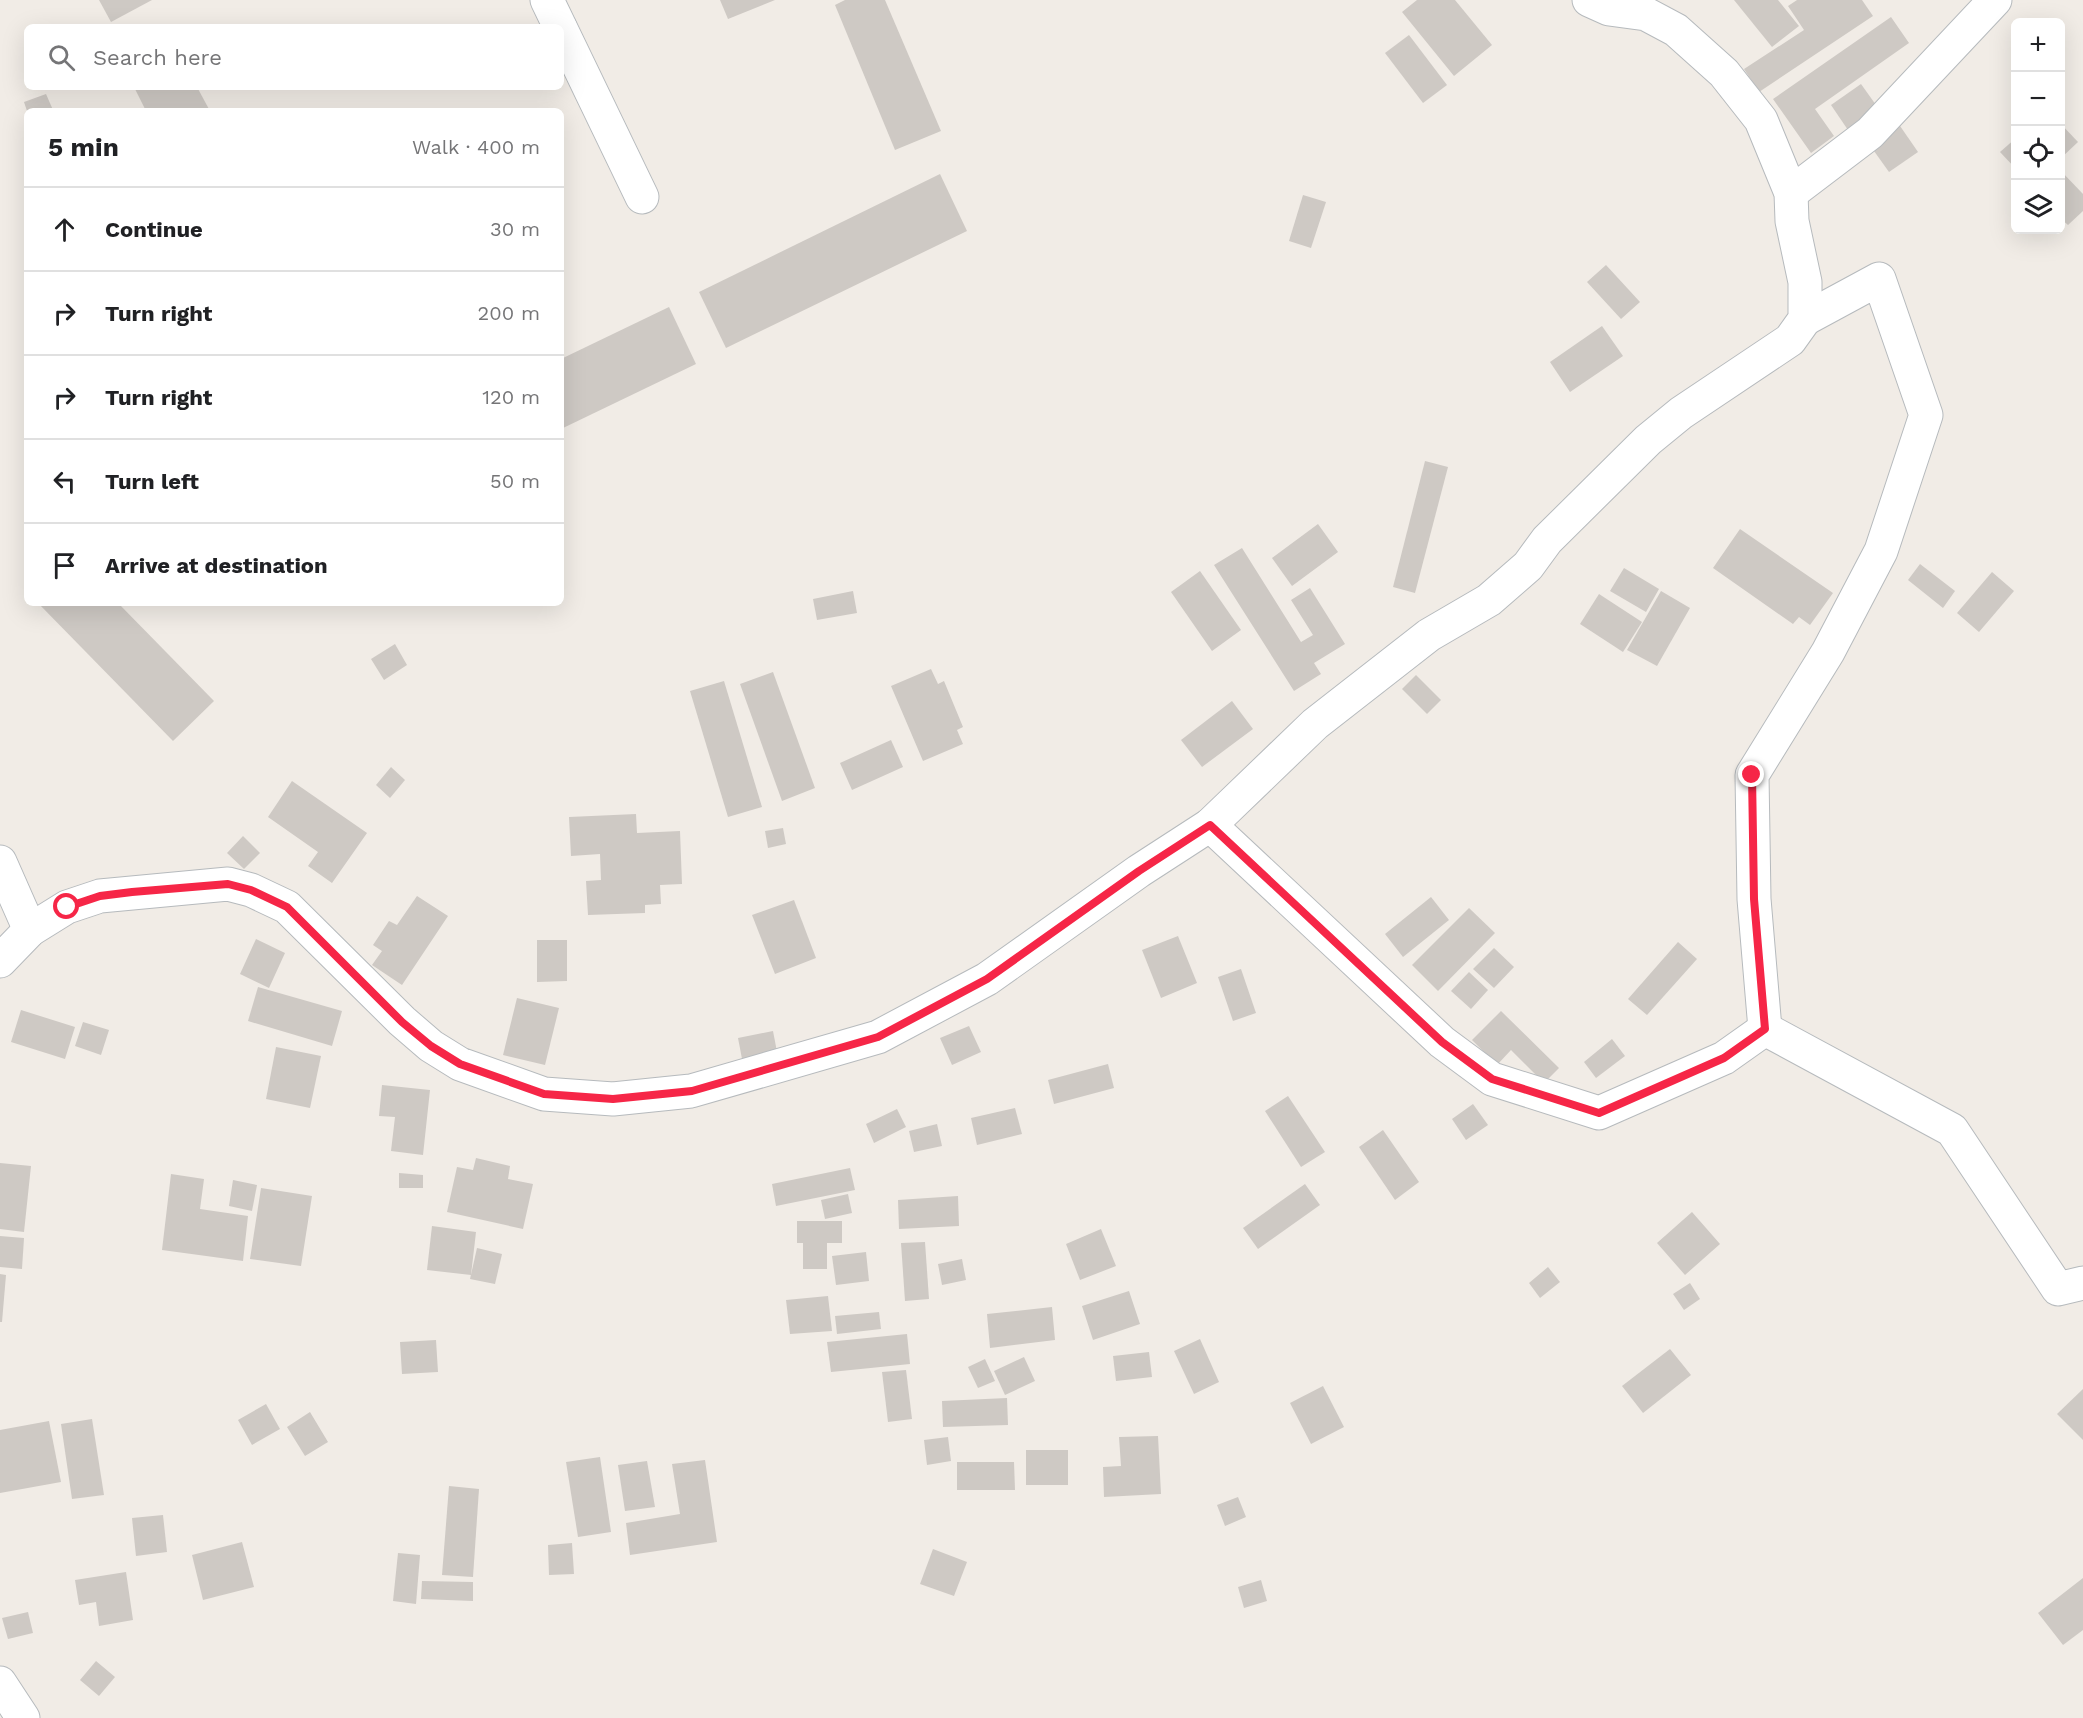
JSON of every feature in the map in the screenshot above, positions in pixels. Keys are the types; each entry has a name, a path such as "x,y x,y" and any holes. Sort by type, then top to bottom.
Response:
{"street":[{"path":"547,0 558,24"},
{"path":"1589,0 1609,9 1646,14 1676,30 1724,73 1761,120 1791,193 1792,221 1805,282 1805,318"},
{"path":"1791,193 1870,133 1995,0"},
{"path":"564,36 642,197"},
{"path":"0,961 30,930 67,907 100,896 228,884 251,890 287,907 402,1022 431,1046 460,1064 544,1094 613,1099 692,1091 878,1037 987,979 1139,871 1210,825 1315,724 1429,635 1489,600 1528,566 1547,540 1648,440 1681,413 1790,340 1805,318 1879,279 1926,415 1881,551 1828,652 1752,775 1754,899 1765,1029"},
{"path":"1210,825 1442,1042 1492,1079 1599,1113 1724,1058 1765,1029"},
{"path":"0,862 30,930"},
{"path":"1765,1029 1952,1130 2058,1289 2083,1283"},
{"path":"0,1683 23,1718"}],"building":[{"path":"99,0 152,0 111,22"},
{"path":"720,0 775,0 728,19"},
{"path":"845,0 885,0 941,131 895,150 835,5"},
{"path":"1417,0 1455,0 1492,45 1454,76 1402,12"},
{"path":"1734,0 1778,0 1799,26 1772,47"},
{"path":"1797,0 1862,0 1873,16 1759,92 1744,69 1804,30 1788,6"},
{"path":"1891,17 1909,43 1815,109 1834,136 1811,153 1773,99"},
{"path":"1409,35 1447,85 1423,103 1385,53"},
{"path":"1861,84 1881,112 1850,133 1831,105"},
{"path":"136,90 199,90 208,108 144,108"},
{"path":"46,94 52,108 26,108 24,102"},
{"path":"1898,123 1918,152 1889,172 1869,144"},
{"path":"2065,128 2078,142 2065,154"},
{"path":"2011,142 2011,164 2000,152"},
{"path":"940,174 967,231 726,348 699,292"},
{"path":"2065,175 2083,194 2083,211 2068,225 2065,222"},
{"path":"1303,195 1326,202 1311,248 1289,241"},
{"path":"1606,265 1640,302 1621,319 1587,282"},
{"path":"669,307 696,364 564,428 564,358"},
{"path":"1602,326 1623,356 1570,392 1550,362"},
{"path":"1425,461 1448,467 1415,593 1393,587"},
{"path":"1318,524 1338,552 1292,586 1272,558"},
{"path":"1740,529 1833,593 1810,625 1799,617 1793,624 1713,568"},
{"path":"1242,548 1301,642 1313,635 1291,600 1310,588 1345,644 1314,663 1321,674 1294,691 1214,565"},
{"path":"1920,564 1955,591 1943,608 1908,580"},
{"path":"1624,568 1659,589 1646,612 1610,591"},
{"path":"1200,571 1241,630 1212,651 1171,592"},
{"path":"1992,572 2014,591 1979,632 1957,613"},
{"path":"853,591 857,613 817,620 813,599"},
{"path":"1661,591 1690,608 1657,666 1627,650"},
{"path":"1599,594 1642,622 1623,652 1580,624"},
{"path":"41,606 121,606 214,701 173,741"},
{"path":"395,644 407,665 384,680 371,659"},
{"path":"931,669 938,684 944,681 963,727 957,730 963,744 923,761 891,686"},
{"path":"773,672 815,788 782,801 740,684"},
{"path":"1416,675 1441,700 1427,714 1402,689"},
{"path":"724,681 762,807 728,817 690,691"},
{"path":"1232,701 1253,729 1202,767 1181,740"},
{"path":"891,740 903,767 852,790 840,763"},
{"path":"391,767 405,780 390,798 376,785"},
{"path":"292,781 367,833 332,883 308,866 318,852 268,817"},
{"path":"636,814 637,833 680,831 682,884 660,885 661,904 645,905 645,913 588,915 586,881 601,880 600,854 571,856 569,817"},
{"path":"783,828 786,844 768,848 765,831"},
{"path":"243,836 260,853 244,869 227,853"},
{"path":"417,896 448,916 402,985 372,965 382,951 373,945 389,921 397,925"},
{"path":"1431,897 1449,920 1403,957 1385,934"},
{"path":"794,900 816,958 775,974 752,915"},
{"path":"1469,908 1495,933 1438,991 1412,965"},
{"path":"1178,936 1197,983 1161,998 1142,950"},
{"path":"256,939 285,953 269,988 240,974"},
{"path":"537,940 567,940 567,981 537,982"},
{"path":"1678,942 1697,959 1647,1015 1628,999"},
{"path":"1494,948 1514,967 1494,988 1473,969"},
{"path":"1241,969 1256,1013 1233,1021 1218,977"},
{"path":"1469,972 1488,990 1471,1009 1451,991"},
{"path":"258,987 342,1011 332,1046 248,1021"},
{"path":"517,998 559,1008 545,1065 503,1055"},
{"path":"21,1010 75,1027 65,1059 11,1042"},
{"path":"1501,1011 1559,1068 1544,1083 1511,1050 1497,1065 1472,1040"},
{"path":"83,1022 109,1030 101,1055 75,1046"},
{"path":"969,1026 981,1052 952,1065 940,1038"},
{"path":"773,1031 778,1057 743,1064 738,1038"},
{"path":"1612,1039 1625,1056 1596,1078 1584,1062"},
{"path":"276,1047 321,1056 310,1108 266,1099"},
{"path":"1108,1064 1114,1088 1054,1104 1048,1080"},
{"path":"382,1085 430,1090 423,1155 391,1151 395,1117 379,1116"},
{"path":"1288,1096 1325,1152 1301,1167 1265,1111"},
{"path":"1473,1104 1488,1125 1466,1140 1452,1119"},
{"path":"1015,1108 1022,1134 977,1145 971,1118"},
{"path":"897,1109 906,1127 874,1143 866,1124"},
{"path":"937,1124 942,1146 914,1152 909,1131"},
{"path":"1383,1130 1419,1182 1395,1200 1359,1147"},
{"path":"476,1158 510,1166 508,1179 533,1184 523,1229 447,1212 457,1167 473,1170"},
{"path":"0,1163 31,1166 24,1232 0,1229"},
{"path":"850,1168 855,1190 776,1206 772,1184"},
{"path":"399,1173 423,1175 423,1188 399,1188"},
{"path":"171,1174 204,1179 200,1209 248,1216 243,1261 162,1250"},
{"path":"233,1180 257,1185 252,1211 229,1206"},
{"path":"1305,1184 1320,1205 1258,1249 1243,1228"},
{"path":"261,1188 312,1196 301,1266 250,1259"},
{"path":"848,1194 852,1213 825,1219 821,1200"},
{"path":"958,1196 959,1226 899,1229 898,1200"},
{"path":"1692,1212 1720,1244 1685,1275 1657,1243"},
{"path":"797,1221 842,1221 842,1243 827,1243 827,1269 803,1269 803,1243 797,1243"},
{"path":"432,1226 476,1232 471,1275 427,1270"},
{"path":"1101,1229 1116,1266 1080,1280 1066,1244"},
{"path":"0,1236 24,1238 22,1269 0,1267"},
{"path":"925,1242 929,1299 905,1301 901,1243"},
{"path":"477,1248 502,1254 495,1284 470,1279"},
{"path":"866,1252 869,1281 836,1285 832,1256"},
{"path":"962,1259 966,1280 942,1285 938,1264"},
{"path":"1548,1267 1560,1282 1540,1298 1529,1283"},
{"path":"0,1274 6,1275 2,1322 0,1322"},
{"path":"1690,1283 1700,1299 1684,1310 1673,1294"},
{"path":"1129,1291 1140,1324 1093,1340 1082,1306"},
{"path":"828,1296 832,1331 790,1334 786,1300"},
{"path":"1052,1307 1055,1340 990,1348 987,1314"},
{"path":"879,1312 881,1329 837,1334 835,1316"},
{"path":"907,1334 910,1364 831,1372 827,1342"},
{"path":"1200,1339 1219,1382 1194,1394 1174,1351"},
{"path":"436,1340 438,1372 402,1374 400,1342"},
{"path":"1670,1349 1691,1375 1643,1413 1622,1386"},
{"path":"1149,1352 1152,1377 1116,1381 1113,1356"},
{"path":"1024,1357 1035,1381 1005,1395 994,1371"},
{"path":"985,1359 995,1381 978,1388 968,1367"},
{"path":"906,1370 912,1419 888,1422 882,1372"},
{"path":"1323,1386 1344,1427 1311,1444 1290,1403"},
{"path":"2083,1389 2083,1440 2057,1414"},
{"path":"1007,1398 1008,1425 943,1427 942,1401"},
{"path":"266,1404 280,1429 252,1445 238,1420"},
{"path":"310,1412 328,1442 305,1456 287,1427"},
{"path":"92,1419 104,1495 72,1499 61,1424"},
{"path":"49,1421 61,1482 0,1493 0,1430"},
{"path":"1158,1436 1161,1494 1104,1497 1103,1467 1121,1466 1119,1437"},
{"path":"948,1437 951,1461 927,1465 924,1440"},
{"path":"1026,1450 1068,1450 1068,1485 1026,1485"},
{"path":"600,1457 611,1532 578,1537 566,1462"},
{"path":"705,1460 717,1542 630,1555 626,1523 680,1514 672,1464"},
{"path":"647,1461 655,1507 625,1511 618,1465"},
{"path":"957,1462 1014,1462 1015,1490 957,1490"},
{"path":"449,1486 479,1489 473,1577 442,1575"},
{"path":"1238,1497 1246,1517 1225,1526 1217,1505"},
{"path":"163,1515 167,1552 136,1556 132,1518"},
{"path":"242,1542 254,1587 203,1600 192,1555"},
{"path":"572,1543 574,1574 549,1575 548,1545"},
{"path":"933,1549 967,1562 954,1596 920,1584"},
{"path":"398,1553 420,1555 416,1604 393,1601"},
{"path":"126,1572 133,1620 99,1626 96,1602 79,1605 75,1580"},
{"path":"2083,1578 2083,1630 2063,1645 2038,1613"},
{"path":"1261,1580 1267,1601 1244,1608 1238,1587"},
{"path":"422,1581 473,1582 473,1601 421,1599"},
{"path":"28,1612 33,1633 8,1639 2,1618"},
{"path":"96,1661 115,1677 99,1696 80,1680"}],"route":[{"path":"67,907 100,896 132,892 228,884 251,890 287,907 402,1022 431,1046 460,1064 503,1082 544,1094 613,1099 692,1091 878,1037 987,979 1139,871 1210,825 1442,1042 1492,1079 1599,1113 1724,1058 1765,1029 1754,899 1752,775"}]}
